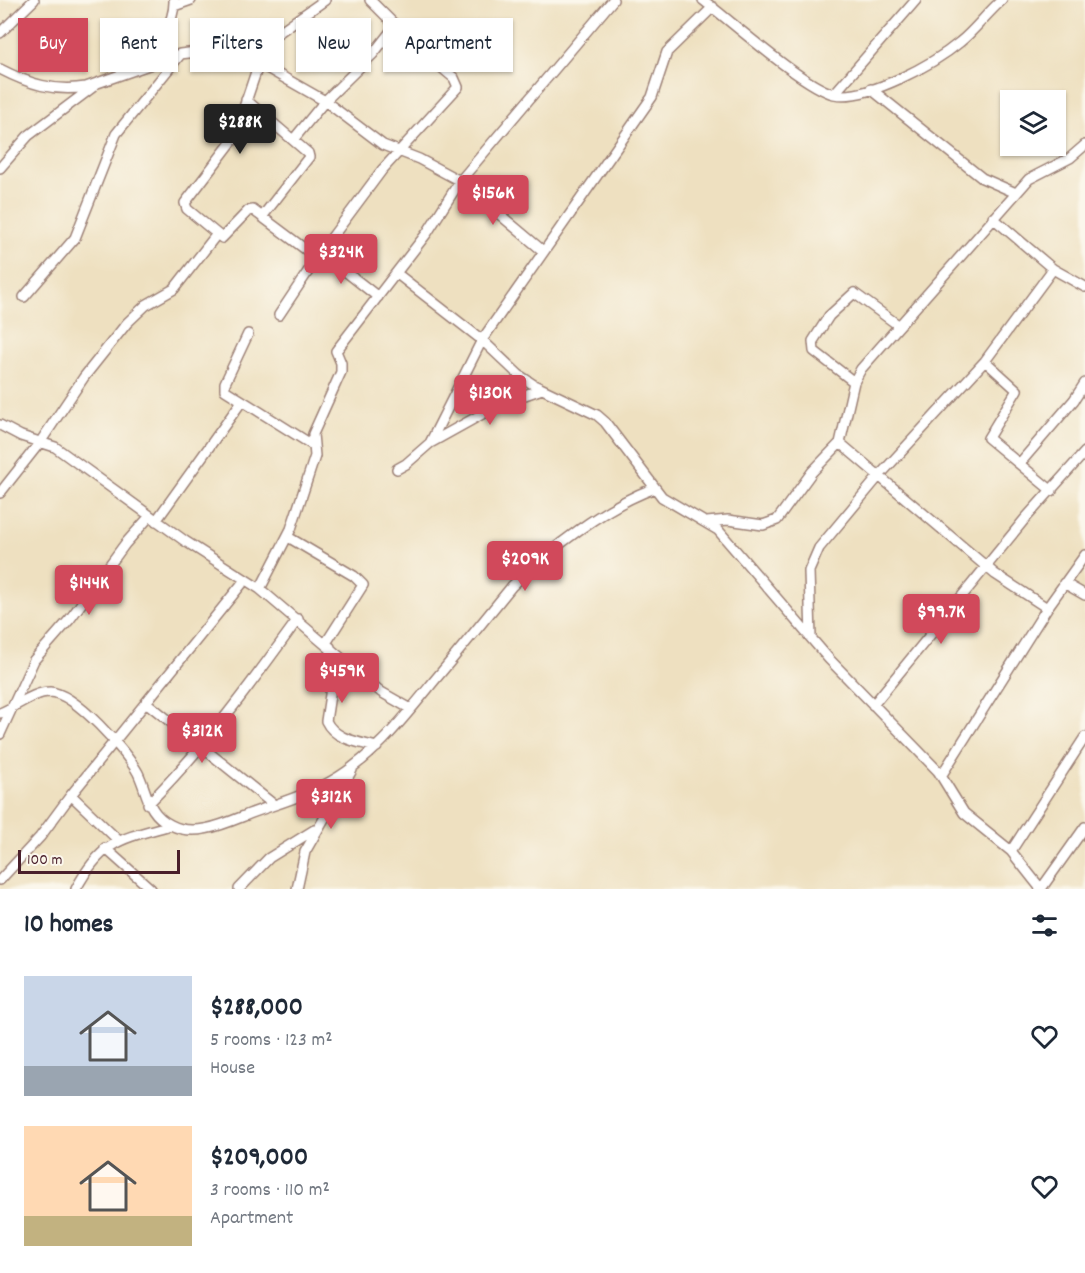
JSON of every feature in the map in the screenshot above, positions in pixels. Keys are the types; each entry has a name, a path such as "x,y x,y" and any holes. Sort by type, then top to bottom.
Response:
{"street":[{"path":"0,33 34,0"},
{"path":"169,18 174,3 191,0"},
{"path":"284,29 325,0"},
{"path":"370,0 387,18"},
{"path":"260,589 288,537 315,456 314,434 341,372 341,363 336,351 428,233 460,181 613,0"},
{"path":"703,0 802,77 834,94 871,89 924,66 945,54 961,41 1002,0"},
{"path":"834,94 916,0"},
{"path":"430,443 482,340 652,97 667,52 713,7"},
{"path":"293,140 325,101 383,41"},
{"path":"24,297 75,238 117,134 180,54 190,53"},
{"path":"0,69 49,89 71,90 96,84 126,72"},
{"path":"256,72 226,151 185,204 187,209 217,234 224,237 250,210 378,297"},
{"path":"275,72 325,101 383,145 419,159 460,181 543,251"},
{"path":"279,315 319,255 382,170 458,87 454,78 447,72"},
{"path":"0,168 28,136 96,84"},
{"path":"871,89 982,178 1016,193"},
{"path":"246,100 308,153 307,162 262,217"},
{"path":"707,522 728,520 763,525 777,520 812,472 840,443 844,435 854,382 861,369 1016,193 1037,173 1070,158 1085,144"},
{"path":"993,218 1053,269 1085,287"},
{"path":"0,493 41,441 84,377 128,323 146,305 174,289 217,234"},
{"path":"811,638 809,571 812,559 879,476 985,361 1053,269"},
{"path":"396,273 482,340 519,375 542,389 597,415 614,432 628,455 655,488 676,506 718,530 811,638 941,776 964,813 1011,851 1037,888 1085,827"},
{"path":"854,382 814,351 813,341 824,321 854,293 898,325"},
{"path":"248,334 224,386 230,394 314,446"},
{"path":"985,361 1017,390 988,438 1052,491"},
{"path":"1020,463 1074,400 1085,383"},
{"path":"397,469 430,443 518,395 542,389"},
{"path":"0,734 34,660 70,619 125,544 153,518 242,401"},
{"path":"0,425 21,436 55,447 153,518 260,589 381,692 411,709"},
{"path":"840,443 987,567 1047,608"},
{"path":"873,705 1024,520 1085,452"},
{"path":"0,713 38,693 64,695 77,702 135,768 148,804 159,817 171,825 188,830 201,829 328,783 354,767 377,747 411,709 512,586 531,568 617,506 655,488"},
{"path":"288,537 354,576 363,585 328,645 333,675 326,721 329,727 342,737 377,747"},
{"path":"941,776 1047,608 1085,555"},
{"path":"0,880 40,837 70,795 245,580"},
{"path":"1064,583 1085,595"},
{"path":"148,804 202,747 298,619"},
{"path":"147,702 273,804"},
{"path":"1011,851 1085,737"},
{"path":"297,889 305,852 354,767"},
{"path":"70,795 119,841"},
{"path":"76,889 96,857 105,848 119,841 171,825"},
{"path":"239,889 269,858 317,829"},
{"path":"105,848 151,889"}]}
